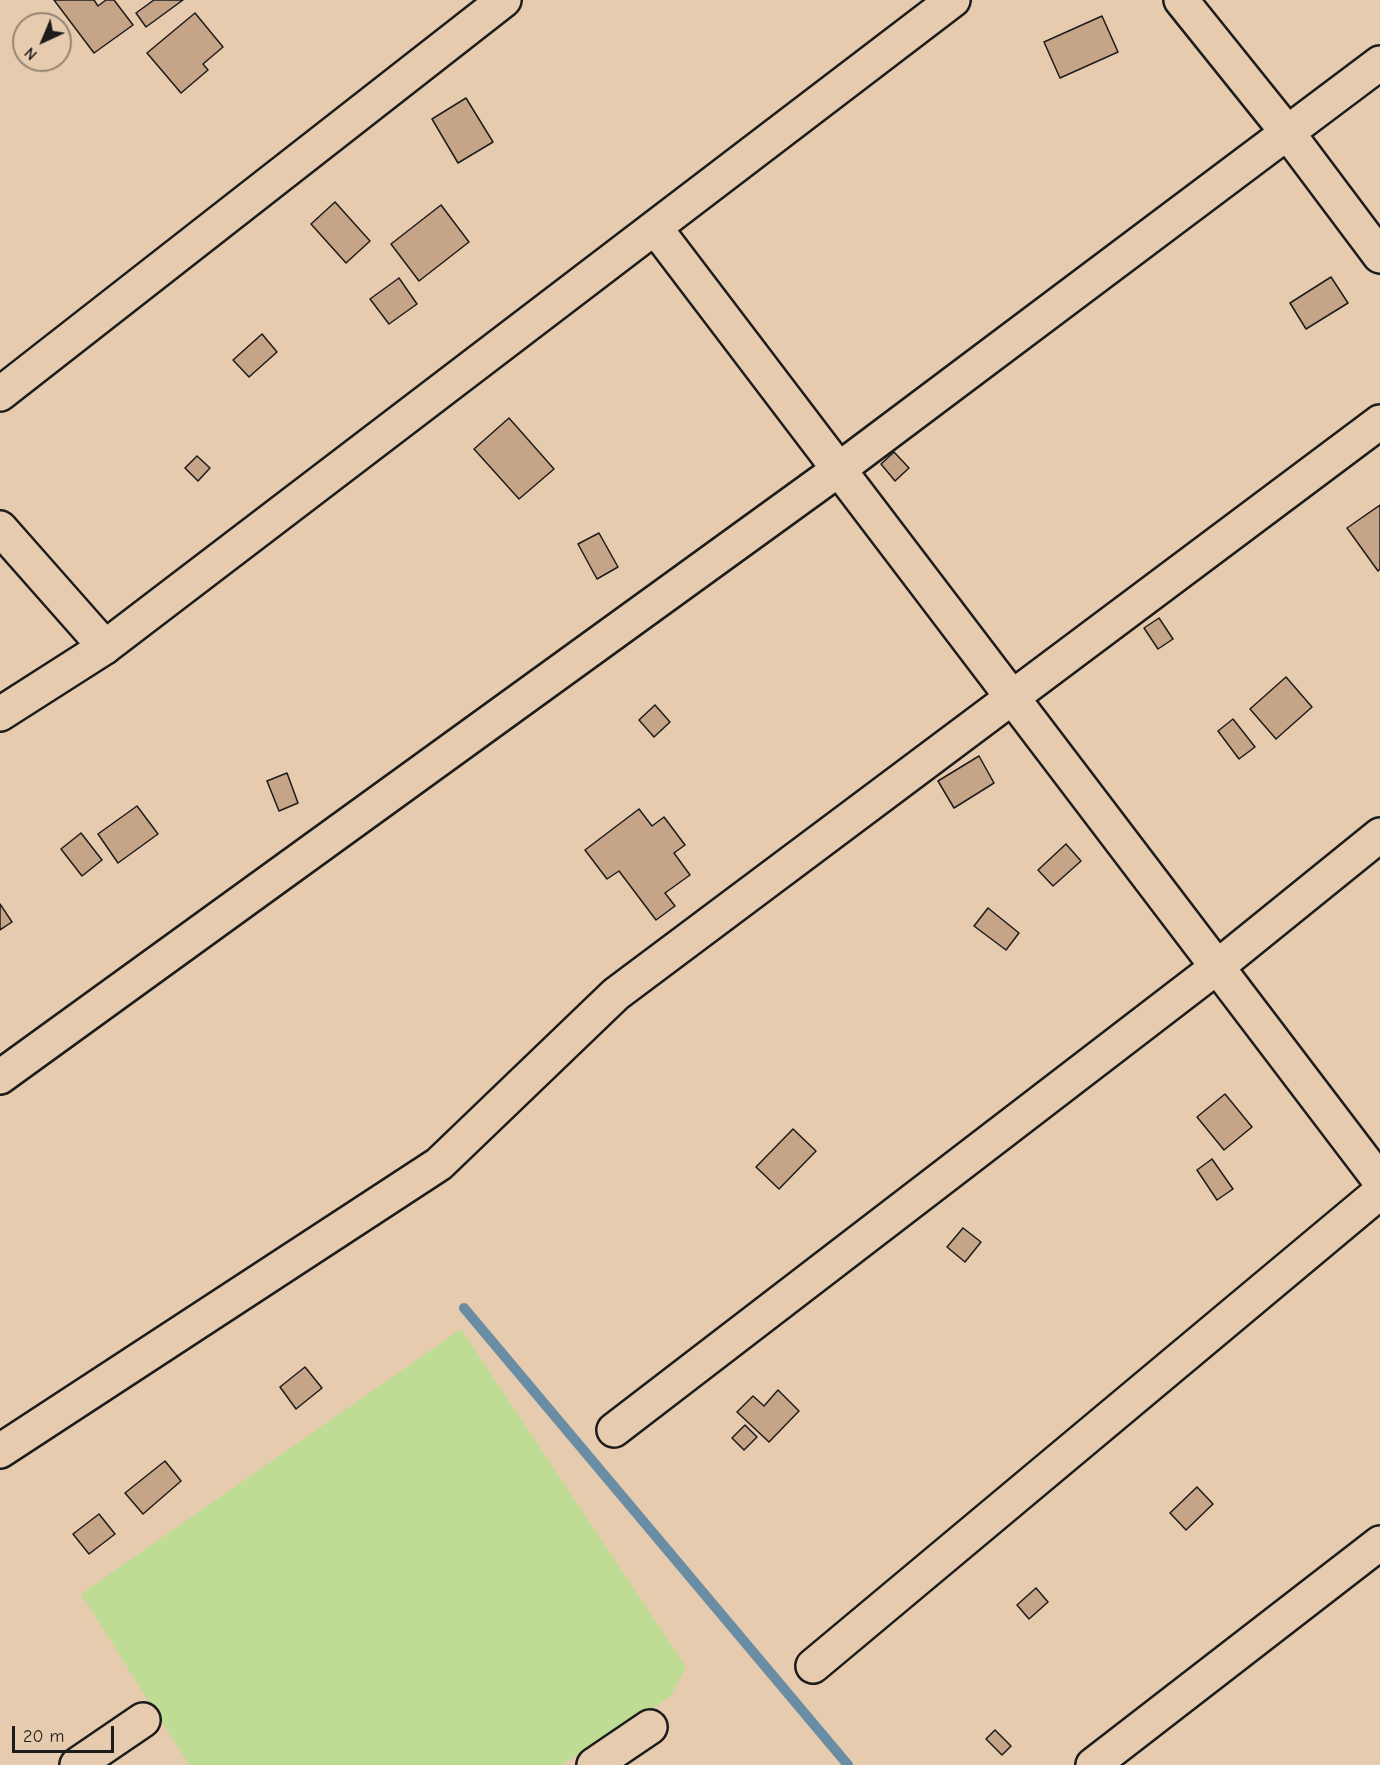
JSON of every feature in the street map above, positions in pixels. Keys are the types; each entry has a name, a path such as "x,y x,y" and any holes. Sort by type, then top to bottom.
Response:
{"street":[{"path":"0,714 105,647 656,229 953,0"},
{"path":"1181,0 1287,132 1380,256"},
{"path":"0,393 483,6"},
{"path":"0,1077 838,470 1380,63"},
{"path":"656,229 1380,1181"},
{"path":"0,1451 438,1164 616,994 1011,696 1380,422"},
{"path":"0,528 105,647"},
{"path":"614,1430 1217,967 1380,835"},
{"path":"813,1666 1380,1192"},
{"path":"1093,1765 1380,1543"},
{"path":"77,1765 142,1720"},
{"path":"594,1765 650,1726"}],"green space":[{"path":"461,1329 686,1667 670,1697 562,1765 189,1765 81,1594"}],"building":[{"path":"54,0 94,0 98,6 106,0 114,0 133,25 94,53 72,24 72,12 63,12"},
{"path":"154,0 183,0 146,27 136,13"},
{"path":"195,13 223,47 203,64 208,70 181,93 147,53"},
{"path":"1102,16 1118,52 1060,78 1044,42"},
{"path":"466,98 493,142 458,163 432,119"},
{"path":"335,202 370,241 346,263 311,224"},
{"path":"441,205 469,242 419,281 391,244"},
{"path":"1331,277 1348,303 1306,329 1290,303"},
{"path":"399,278 417,304 389,324 370,299"},
{"path":"262,334 277,352 249,377 233,360"},
{"path":"509,418 554,469 519,499 474,449"},
{"path":"894,452 909,468 895,481 881,464"},
{"path":"197,456 210,468 198,481 185,468"},
{"path":"1380,505 1380,569 1378,571 1347,528"},
{"path":"599,533 618,567 597,579 578,544"},
{"path":"1159,618 1173,639 1158,649 1144,628"},
{"path":"1286,677 1312,707 1276,739 1250,709"},
{"path":"655,705 670,722 654,737 639,720"},
{"path":"1233,719 1255,747 1239,759 1218,731"},
{"path":"979,756 994,783 954,808 938,781"},
{"path":"287,773 298,803 279,811 267,781"},
{"path":"137,806 158,834 118,863 98,834"},
{"path":"639,809 652,826 664,817 685,845 674,853 690,875 665,893 675,906 656,920 619,871 607,879 585,850"},
{"path":"81,833 102,860 82,876 61,849"},
{"path":"1066,844 1081,861 1053,886 1038,870"},
{"path":"0,904 12,922 0,930"},
{"path":"988,908 1019,933 1006,950 974,926"},
{"path":"1225,1094 1252,1127 1224,1150 1197,1117"},
{"path":"793,1129 816,1151 779,1189 756,1167"},
{"path":"1212,1159 1233,1189 1217,1200 1197,1170"},
{"path":"963,1228 981,1242 965,1262 947,1247"},
{"path":"305,1367 322,1388 296,1409 280,1387"},
{"path":"778,1390 799,1411 769,1442 737,1412 753,1396 764,1406"},
{"path":"745,1425 757,1437 744,1450 732,1438"},
{"path":"165,1461 181,1481 143,1514 125,1493"},
{"path":"1197,1487 1213,1504 1186,1530 1170,1513"},
{"path":"99,1514 115,1534 89,1554 73,1534"},
{"path":"1036,1588 1048,1602 1029,1619 1017,1605"},
{"path":"995,1730 1011,1746 1002,1755 986,1739"}],"waterway":[{"path":"464,1308 848,1765"}]}
